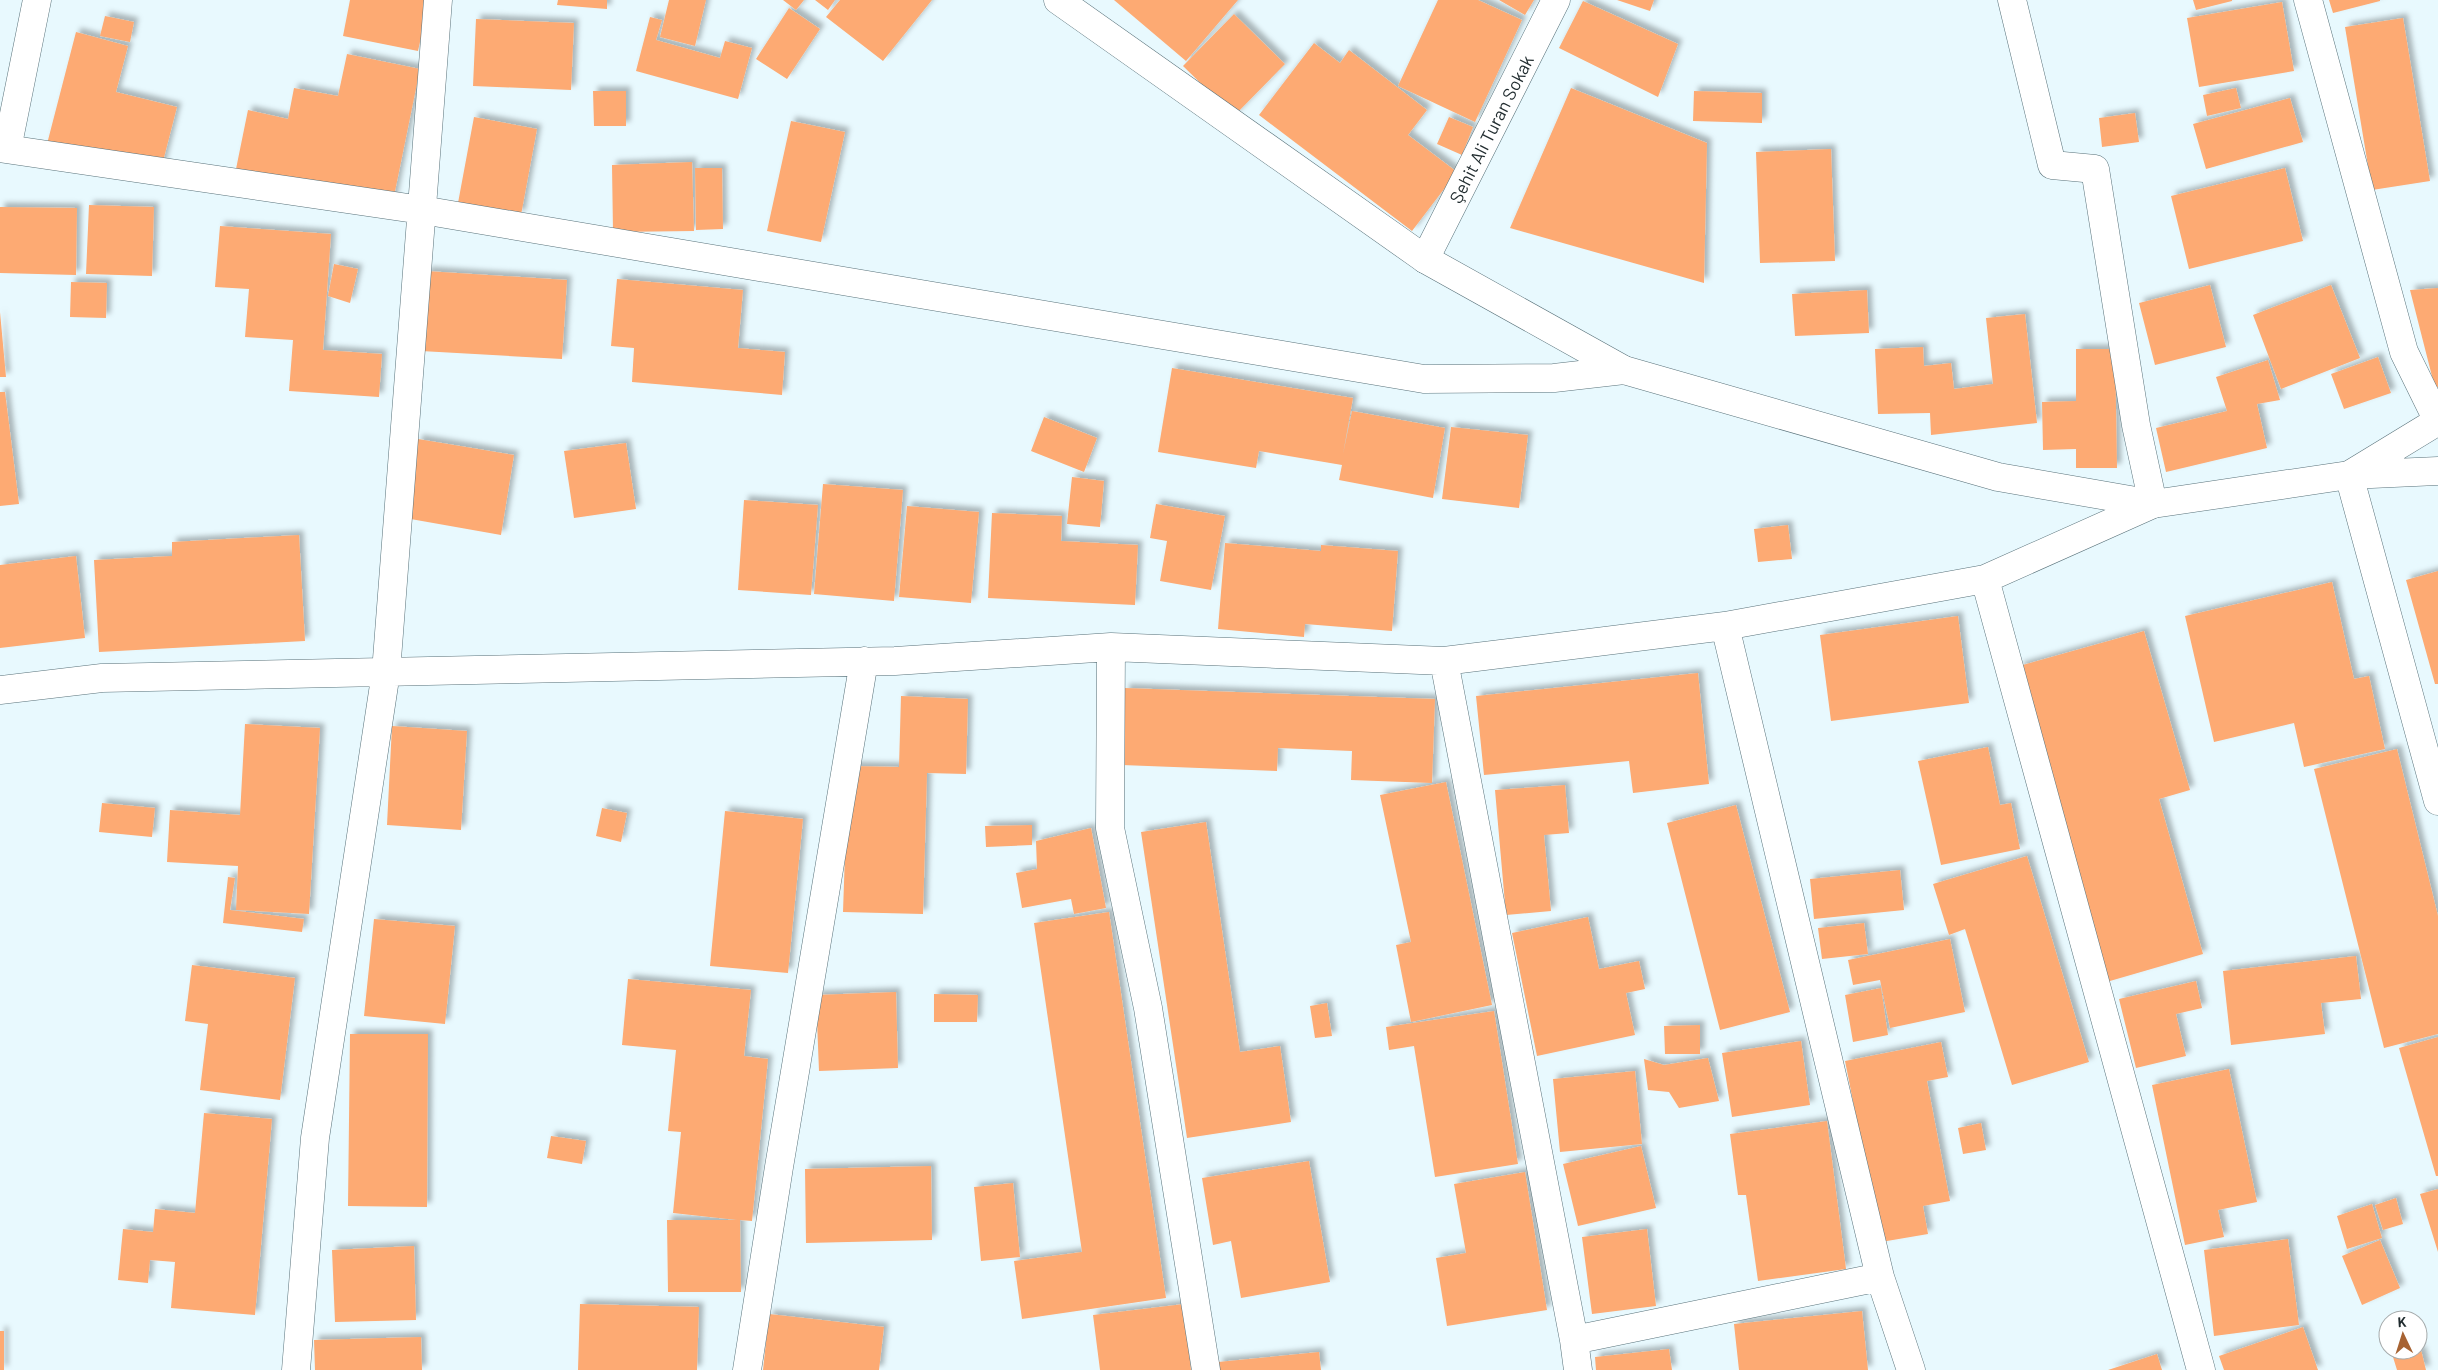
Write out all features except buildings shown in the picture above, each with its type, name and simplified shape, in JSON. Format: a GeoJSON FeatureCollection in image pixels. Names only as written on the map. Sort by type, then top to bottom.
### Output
{"type":"FeatureCollection","features":[{"type":"Feature","properties":{"kind":"street"},"geometry":{"type":"LineString","coordinates":[[38,0],[3,148],[422,210],[1424,379],[1554,378],[1624,370]]}},
{"type":"Feature","properties":{"kind":"street"},"geometry":{"type":"LineString","coordinates":[[296,1370],[315,1138],[386,672],[438,0]]}},
{"type":"Feature","properties":{"kind":"street"},"geometry":{"type":"LineString","coordinates":[[1058,0],[1425,259],[1624,370],[1998,477],[2153,504]]}},
{"type":"Feature","properties":{"kind":"street","name":"Şehit Ali Turan Sokak"},"geometry":{"type":"LineString","coordinates":[[1425,259],[1556,0]]}},
{"type":"Feature","properties":{"kind":"street"},"geometry":{"type":"LineString","coordinates":[[2012,0],[2052,165],[2095,169],[2136,425],[2153,504]]}},
{"type":"Feature","properties":{"kind":"street"},"geometry":{"type":"LineString","coordinates":[[2308,0],[2404,352],[2438,421],[2349,475]]}},
{"type":"Feature","properties":{"kind":"street"},"geometry":{"type":"LineString","coordinates":[[0,690],[102,678],[864,661],[1111,647],[1444,661],[1725,626],[1985,578],[2153,504],[2349,475],[2438,472]]}},
{"type":"Feature","properties":{"kind":"street"},"geometry":{"type":"LineString","coordinates":[[2349,475],[2438,801]]}},
{"type":"Feature","properties":{"kind":"street"},"geometry":{"type":"LineString","coordinates":[[1985,578],[2201,1370]]}},
{"type":"Feature","properties":{"kind":"street"},"geometry":{"type":"LineString","coordinates":[[1725,626],[1880,1277],[1911,1370]]}},
{"type":"Feature","properties":{"kind":"street"},"geometry":{"type":"LineString","coordinates":[[1111,647],[1110,828],[1148,1008],[1206,1370]]}},
{"type":"Feature","properties":{"kind":"street"},"geometry":{"type":"LineString","coordinates":[[747,1370],[864,661]]}},
{"type":"Feature","properties":{"kind":"street"},"geometry":{"type":"LineString","coordinates":[[1444,661],[1574,1340],[1578,1370]]}},
{"type":"Feature","properties":{"kind":"street"},"geometry":{"type":"LineString","coordinates":[[1574,1340],[1880,1277]]}}]}
